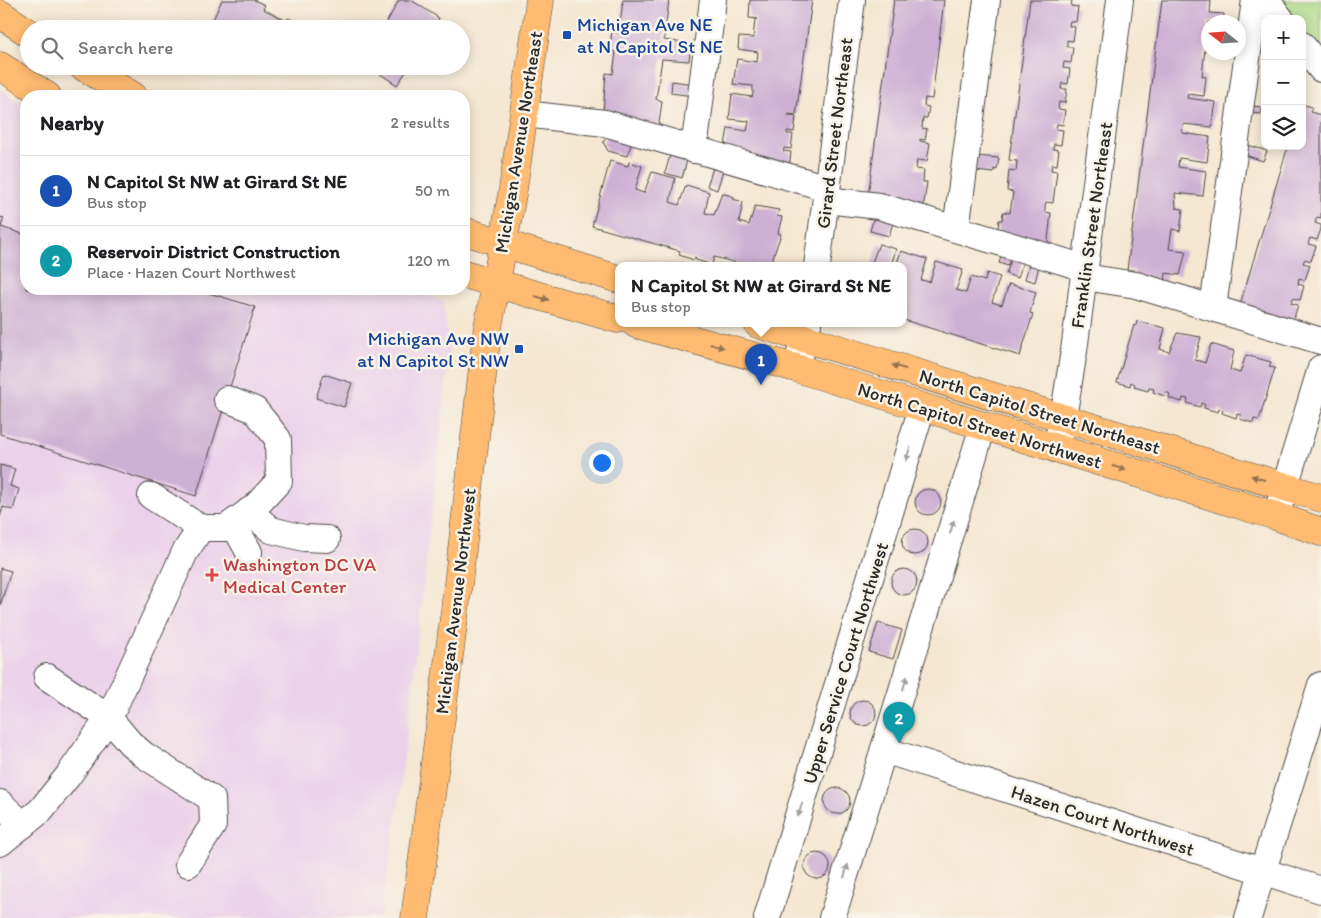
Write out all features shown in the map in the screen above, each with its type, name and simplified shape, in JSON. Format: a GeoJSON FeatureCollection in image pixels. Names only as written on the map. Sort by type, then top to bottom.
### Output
{"type":"FeatureCollection","features":[{"type":"Feature","properties":{"kind":"main road","name":"Michigan Avenue Northeast"},"geometry":{"type":"LineString","coordinates":[[496,284],[524,114],[540,0]]}},
{"type":"Feature","properties":{"kind":"main road"},"geometry":{"type":"LineString","coordinates":[[0,14],[20,27]]}},
{"type":"Feature","properties":{"kind":"main road"},"geometry":{"type":"LineString","coordinates":[[0,66],[38,90]]}},
{"type":"Feature","properties":{"kind":"main road"},"geometry":{"type":"LineString","coordinates":[[98,75],[124,90]]}},
{"type":"Feature","properties":{"kind":"main road"},"geometry":{"type":"LineString","coordinates":[[470,233],[615,278]]}},
{"type":"Feature","properties":{"kind":"main road"},"geometry":{"type":"LineString","coordinates":[[470,276],[615,318]]}},
{"type":"Feature","properties":{"kind":"main road","name":"Michigan Avenue Northwest"},"geometry":{"type":"LineString","coordinates":[[415,918],[455,610],[487,333],[496,284]]}},
{"type":"Feature","properties":{"kind":"main road","name":"North Capitol Street Northwest"},"geometry":{"type":"LineString","coordinates":[[647,327],[796,368],[1276,516],[1321,532]]}},
{"type":"Feature","properties":{"kind":"main road","name":"North Capitol Street Northeast"},"geometry":{"type":"LineString","coordinates":[[779,327],[807,331],[1063,418],[1321,498]]}},
{"type":"Feature","properties":{"kind":"street"},"geometry":{"type":"LineString","coordinates":[[694,150],[713,0]]}},
{"type":"Feature","properties":{"kind":"street","name":"Girard Street Northeast"},"geometry":{"type":"LineString","coordinates":[[818,262],[852,0]]}},
{"type":"Feature","properties":{"kind":"street"},"geometry":{"type":"LineString","coordinates":[[956,229],[986,0]]}},
{"type":"Feature","properties":{"kind":"street","name":"Franklin Street Northeast"},"geometry":{"type":"LineString","coordinates":[[1055,449],[1063,418],[1085,273],[1120,0]]}},
{"type":"Feature","properties":{"kind":"street"},"geometry":{"type":"LineString","coordinates":[[1213,308],[1254,0]]}},
{"type":"Feature","properties":{"kind":"street"},"geometry":{"type":"LineString","coordinates":[[1266,0],[1278,15]]}},
{"type":"Feature","properties":{"kind":"street"},"geometry":{"type":"LineString","coordinates":[[1306,50],[1321,68]]}},
{"type":"Feature","properties":{"kind":"street"},"geometry":{"type":"LineString","coordinates":[[524,114],[605,123],[694,150],[826,194],[879,206],[956,229],[1085,273],[1136,285],[1321,341]]}},
{"type":"Feature","properties":{"kind":"street"},"geometry":{"type":"LineString","coordinates":[[796,368],[807,331]]}},
{"type":"Feature","properties":{"kind":"street"},"geometry":{"type":"LineString","coordinates":[[1276,516],[1321,368]]}},
{"type":"Feature","properties":{"kind":"street"},"geometry":{"type":"LineString","coordinates":[[151,496],[201,528],[226,528],[241,517],[279,480],[278,439],[254,410],[226,400]]}},
{"type":"Feature","properties":{"kind":"street","name":"Upper Service Court Northwest"},"geometry":{"type":"LineString","coordinates":[[767,918],[922,407]]}},
{"type":"Feature","properties":{"kind":"street"},"geometry":{"type":"LineString","coordinates":[[835,917],[983,426]]}},
{"type":"Feature","properties":{"kind":"street"},"geometry":{"type":"LineString","coordinates":[[241,517],[271,530],[304,538],[327,539]]}},
{"type":"Feature","properties":{"kind":"street"},"geometry":{"type":"LineString","coordinates":[[241,517],[249,552]]}},
{"type":"Feature","properties":{"kind":"street"},"geometry":{"type":"LineString","coordinates":[[0,843],[46,804],[109,718],[185,552],[201,528]]}},
{"type":"Feature","properties":{"kind":"street"},"geometry":{"type":"LineString","coordinates":[[47,677],[109,718],[144,756],[212,799],[213,825],[188,864]]}},
{"type":"Feature","properties":{"kind":"street"},"geometry":{"type":"LineString","coordinates":[[1248,918],[1321,685]]}},
{"type":"Feature","properties":{"kind":"street","name":"Hazen Court Northwest"},"geometry":{"type":"LineString","coordinates":[[884,750],[1321,890]]}},
{"type":"Feature","properties":{"kind":"street"},"geometry":{"type":"LineString","coordinates":[[0,803],[23,825]]}},
{"type":"Feature","properties":{"kind":"shaded area","name":"Washington DC VA Medical Center"},"geometry":{"type":"Polygon","coordinates":[[[0,89],[20,102],[20,295],[428,295],[444,302],[449,357],[399,802],[380,918],[0,918],[0,89]]]}},
{"type":"Feature","properties":{"kind":"green space"},"geometry":{"type":"Polygon","coordinates":[[[1277,0],[1321,0],[1321,55],[1306,36],[1306,15],[1289,15],[1277,0]]]}},
{"type":"Feature","properties":{"kind":"building"},"geometry":{"type":"Polygon","coordinates":[[[222,0],[254,0],[265,5],[263,9],[285,20],[213,20],[222,0]]]}},
{"type":"Feature","properties":{"kind":"building"},"geometry":{"type":"Polygon","coordinates":[[[399,0],[411,0],[439,18],[438,20],[388,20],[399,0]]]}},
{"type":"Feature","properties":{"kind":"building"},"geometry":{"type":"Polygon","coordinates":[[[623,0],[669,0],[664,40],[691,44],[689,61],[662,59],[656,99],[662,101],[658,131],[603,113],[606,73],[613,74],[616,52],[609,51],[612,32],[619,33],[623,0]]]}},
{"type":"Feature","properties":{"kind":"building"},"geometry":{"type":"Polygon","coordinates":[[[750,0],[812,0],[796,115],[789,114],[788,116],[796,117],[794,132],[787,131],[787,134],[793,134],[791,149],[784,148],[783,151],[791,152],[789,169],[724,151],[728,128],[747,131],[749,121],[729,119],[732,94],[752,97],[753,93],[753,86],[733,84],[737,59],[757,62],[758,52],[738,49],[739,37],[753,38],[755,20],[758,19],[749,18],[750,0]]]}},
{"type":"Feature","properties":{"kind":"building"},"geometry":{"type":"Polygon","coordinates":[[[894,0],[944,0],[932,99],[925,98],[924,106],[929,107],[927,118],[923,118],[922,128],[927,129],[925,140],[920,139],[920,141],[930,143],[927,161],[917,160],[916,169],[924,170],[923,182],[927,182],[923,210],[868,196],[894,0]]]}},
{"type":"Feature","properties":{"kind":"building"},"geometry":{"type":"Polygon","coordinates":[[[1030,0],[1072,0],[1071,6],[1078,7],[1076,22],[1070,21],[1069,26],[1075,27],[1073,41],[1067,40],[1067,47],[1073,47],[1071,63],[1064,62],[1063,68],[1070,69],[1068,84],[1062,83],[1061,89],[1067,89],[1065,103],[1059,102],[1058,109],[1065,110],[1063,125],[1057,124],[1056,129],[1063,130],[1061,145],[1054,144],[1053,149],[1059,150],[1057,165],[1052,164],[1051,170],[1057,171],[1053,203],[1046,202],[1045,206],[1045,212],[1051,213],[1047,249],[997,236],[999,220],[1002,220],[1003,212],[1010,213],[1013,192],[1007,191],[1009,170],[1016,171],[1017,161],[1009,160],[1030,0]]]}},
{"type":"Feature","properties":{"kind":"building"},"geometry":{"type":"Polygon","coordinates":[[[1162,0],[1211,0],[1210,13],[1224,15],[1201,15],[1201,60],[1204,60],[1202,76],[1206,77],[1204,96],[1188,94],[1187,98],[1216,102],[1212,127],[1183,124],[1182,133],[1210,137],[1207,162],[1179,158],[1178,167],[1206,171],[1203,196],[1175,193],[1176,208],[1183,209],[1180,231],[1172,229],[1169,249],[1186,251],[1180,275],[1166,273],[1165,284],[1133,276],[1134,270],[1127,270],[1162,0]]]}},
{"type":"Feature","properties":{"kind":"building"},"geometry":{"type":"Polygon","coordinates":[[[382,75],[404,75],[397,85],[382,75]]]}},
{"type":"Feature","properties":{"kind":"building"},"geometry":{"type":"Polygon","coordinates":[[[672,81],[694,84],[693,96],[671,93],[672,81]]]}},
{"type":"Feature","properties":{"kind":"building"},"geometry":{"type":"Polygon","coordinates":[[[1306,105],[1312,107],[1310,112],[1321,115],[1321,218],[1317,217],[1315,223],[1321,225],[1321,229],[1317,240],[1310,238],[1308,244],[1316,246],[1311,261],[1305,259],[1303,263],[1310,265],[1305,280],[1299,278],[1298,284],[1304,286],[1300,300],[1293,298],[1291,303],[1298,305],[1293,321],[1239,308],[1287,150],[1306,150],[1306,105]]]}},
{"type":"Feature","properties":{"kind":"building"},"geometry":{"type":"Polygon","coordinates":[[[1252,106],[1261,107],[1261,114],[1251,113],[1252,106]]]}},
{"type":"Feature","properties":{"kind":"building"},"geometry":{"type":"Polygon","coordinates":[[[610,133],[633,139],[627,156],[608,151],[603,142],[610,133]]]}},
{"type":"Feature","properties":{"kind":"building"},"geometry":{"type":"Polygon","coordinates":[[[1248,145],[1267,151],[1263,161],[1245,155],[1248,145]]]}},
{"type":"Feature","properties":{"kind":"building"},"geometry":{"type":"Polygon","coordinates":[[[671,152],[688,157],[682,178],[665,173],[671,152]]]}},
{"type":"Feature","properties":{"kind":"building"},"geometry":{"type":"Polygon","coordinates":[[[976,156],[999,158],[997,170],[994,169],[994,173],[975,171],[976,156]]]}},
{"type":"Feature","properties":{"kind":"building"},"geometry":{"type":"Polygon","coordinates":[[[610,161],[628,166],[629,162],[642,166],[635,190],[644,193],[652,172],[675,178],[670,202],[679,205],[686,185],[709,192],[705,213],[714,215],[722,193],[743,202],[739,222],[749,225],[755,206],[779,210],[777,216],[782,217],[778,233],[781,234],[771,262],[733,262],[714,257],[713,262],[702,262],[696,260],[695,257],[694,260],[679,255],[680,251],[592,226],[610,161]]]}},
{"type":"Feature","properties":{"kind":"building"},"geometry":{"type":"Polygon","coordinates":[[[713,168],[723,171],[717,190],[707,186],[713,168]]]}},
{"type":"Feature","properties":{"kind":"building"},"geometry":{"type":"Polygon","coordinates":[[[875,213],[894,219],[889,236],[870,231],[875,213]]]}},
{"type":"Feature","properties":{"kind":"building"},"geometry":{"type":"Polygon","coordinates":[[[0,217],[4,218],[1,227],[20,233],[20,295],[216,295],[255,307],[196,496],[0,434],[0,217]]]}},
{"type":"Feature","properties":{"kind":"building"},"geometry":{"type":"Polygon","coordinates":[[[879,244],[896,249],[892,262],[872,262],[879,244]]]}},
{"type":"Feature","properties":{"kind":"building"},"geometry":{"type":"Polygon","coordinates":[[[901,251],[927,259],[921,280],[930,282],[936,262],[963,270],[956,290],[966,293],[971,277],[985,281],[987,273],[1000,277],[992,302],[1002,305],[1009,284],[1036,292],[1030,313],[1033,314],[1020,356],[907,321],[907,262],[897,262],[901,251]]]}},
{"type":"Feature","properties":{"kind":"building"},"geometry":{"type":"Polygon","coordinates":[[[1002,254],[1010,257],[1008,266],[999,263],[1002,254]]]}},
{"type":"Feature","properties":{"kind":"building"},"geometry":{"type":"Polygon","coordinates":[[[1012,258],[1023,261],[1018,278],[1006,274],[1012,258]]]}},
{"type":"Feature","properties":{"kind":"building"},"geometry":{"type":"Polygon","coordinates":[[[1030,261],[1039,266],[1035,282],[1025,279],[1030,261]]]}},
{"type":"Feature","properties":{"kind":"building"},"geometry":{"type":"Polygon","coordinates":[[[1137,321],[1165,328],[1160,349],[1169,352],[1177,333],[1201,337],[1195,360],[1205,363],[1211,344],[1234,351],[1230,370],[1240,373],[1246,355],[1271,362],[1269,367],[1275,368],[1259,420],[1254,419],[1253,423],[1240,419],[1241,415],[1237,414],[1236,418],[1222,413],[1223,410],[1219,409],[1218,412],[1204,408],[1205,405],[1201,403],[1200,407],[1187,403],[1188,399],[1183,398],[1182,402],[1169,398],[1170,394],[1166,392],[1165,396],[1153,392],[1154,389],[1149,388],[1148,391],[1134,387],[1135,384],[1131,382],[1130,386],[1117,382],[1134,325],[1136,326],[1137,321]]]}},
{"type":"Feature","properties":{"kind":"building"},"geometry":{"type":"Polygon","coordinates":[[[324,374],[352,383],[344,407],[316,398],[324,374]]]}},
{"type":"Feature","properties":{"kind":"building"},"geometry":{"type":"Polygon","coordinates":[[[0,465],[15,469],[10,486],[19,489],[13,510],[3,507],[0,517],[0,465]]]}},
{"type":"Feature","properties":{"kind":"building"},"geometry":{"type":"Polygon","coordinates":[[[928,489],[937,493],[941,502],[937,511],[928,515],[919,511],[915,502],[919,493],[928,489]]]}},
{"type":"Feature","properties":{"kind":"building"},"geometry":{"type":"Polygon","coordinates":[[[915,529],[924,533],[928,542],[924,551],[915,555],[906,551],[902,542],[906,533],[915,529]]]}},
{"type":"Feature","properties":{"kind":"building"},"geometry":{"type":"Polygon","coordinates":[[[0,568],[11,571],[0,606],[0,568]]]}},
{"type":"Feature","properties":{"kind":"building"},"geometry":{"type":"Polygon","coordinates":[[[904,569],[913,573],[917,582],[913,591],[904,595],[895,591],[891,582],[895,573],[904,569]]]}},
{"type":"Feature","properties":{"kind":"building"},"geometry":{"type":"Polygon","coordinates":[[[878,623],[902,630],[893,659],[869,652],[878,623]]]}},
{"type":"Feature","properties":{"kind":"building"},"geometry":{"type":"Polygon","coordinates":[[[863,700],[872,704],[876,713],[872,722],[863,726],[854,722],[850,713],[854,704],[863,700]]]}},
{"type":"Feature","properties":{"kind":"building"},"geometry":{"type":"Polygon","coordinates":[[[837,788],[846,792],[850,801],[846,810],[837,814],[828,810],[824,801],[828,792],[837,788]]]}},
{"type":"Feature","properties":{"kind":"building"},"geometry":{"type":"Polygon","coordinates":[[[817,853],[826,857],[830,866],[826,875],[817,879],[808,875],[804,866],[808,857],[817,853]]]}},
{"type":"Feature","properties":{"kind":"place","name":"Michigan Ave NE at N Capitol St NE"},"geometry":{"type":"Point","coordinates":[567,35]}},
{"type":"Feature","properties":{"kind":"place","name":"Michigan Ave NW at N Capitol St NW"},"geometry":{"type":"Point","coordinates":[519,349]}},
{"type":"Feature","properties":{"kind":"place","name":"N Capitol St NW at Girard St NE"},"geometry":{"type":"Point","coordinates":[761,385]}},
{"type":"Feature","properties":{"kind":"place","name":"Washington DC VA Medical Center"},"geometry":{"type":"Point","coordinates":[212,575]}},
{"type":"Feature","properties":{"kind":"place","name":"Reservoir District Construction"},"geometry":{"type":"Point","coordinates":[899,743]}}]}
